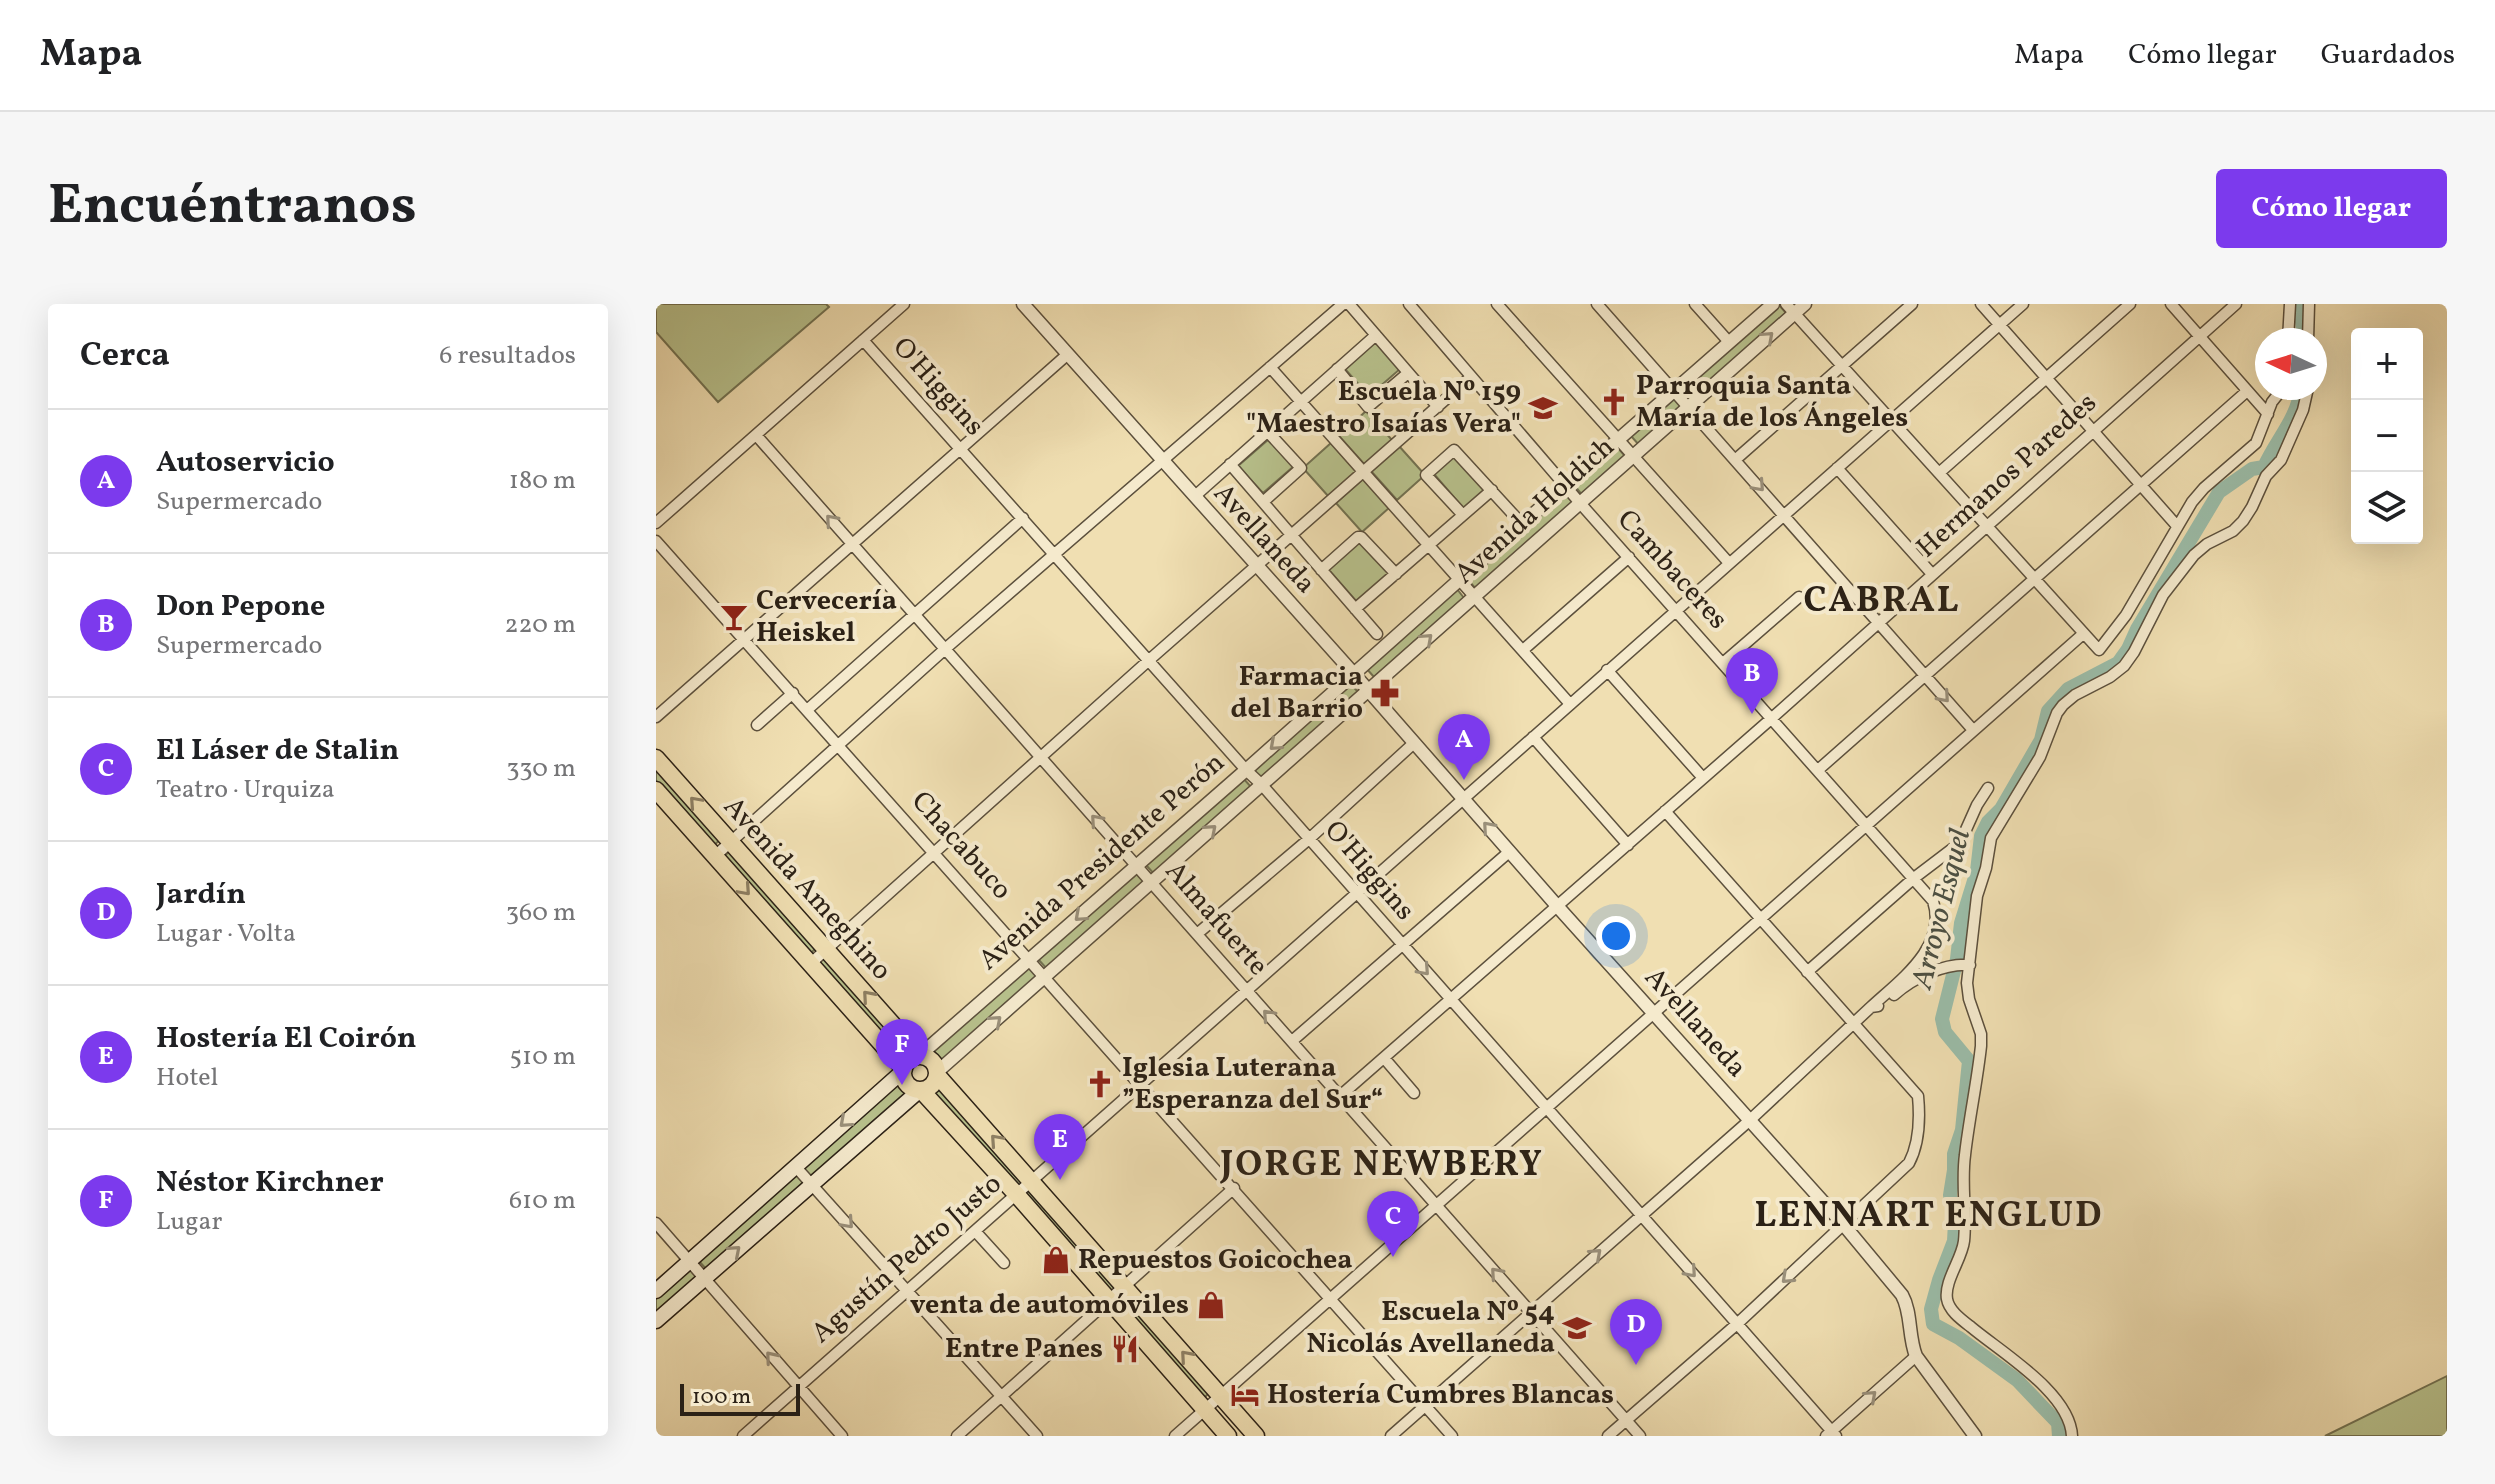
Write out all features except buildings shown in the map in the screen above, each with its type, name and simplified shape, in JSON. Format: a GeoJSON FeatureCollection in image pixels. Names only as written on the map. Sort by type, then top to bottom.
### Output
{"type":"FeatureCollection","features":[{"type":"Feature","properties":{"kind":"highway","name":"Avenida Ameghino"},"geometry":{"type":"LineString","coordinates":[[656,758],[918,1056]]}},
{"type":"Feature","properties":{"kind":"highway","name":"Avenida Ameghino"},"geometry":{"type":"LineString","coordinates":[[656,790],[904,1070]]}},
{"type":"Feature","properties":{"kind":"highway"},"geometry":{"type":"LineString","coordinates":[[1228,1436],[1017,1195],[921,1090],[909,1085],[904,1070],[909,1060],[918,1056],[930,1059],[937,1074],[1256,1436]]}},
{"type":"Feature","properties":{"kind":"highway"},"geometry":{"type":"LineString","coordinates":[[921,1090],[933,1084],[937,1074]]}},
{"type":"Feature","properties":{"kind":"main road"},"geometry":{"type":"LineString","coordinates":[[656,1291],[904,1070]]}},
{"type":"Feature","properties":{"kind":"main road"},"geometry":{"type":"LineString","coordinates":[[656,1321],[921,1090]]}},
{"type":"Feature","properties":{"kind":"street"},"geometry":{"type":"LineString","coordinates":[[656,523],[904,304]]}},
{"type":"Feature","properties":{"kind":"street","name":"Avellaneda"},"geometry":{"type":"LineString","coordinates":[[1023,304],[1843,1224],[1902,1295],[1907,1304],[1916,1356],[1975,1436]]}},
{"type":"Feature","properties":{"kind":"street"},"geometry":{"type":"LineString","coordinates":[[715,856],[945,649],[1343,304]]}},
{"type":"Feature","properties":{"kind":"street"},"geometry":{"type":"LineString","coordinates":[[1349,304],[1438,407]]}},
{"type":"Feature","properties":{"kind":"street","name":"Cambaceres"},"geometry":{"type":"LineString","coordinates":[[1409,304],[1565,486],[1933,901],[1937,912],[1932,938],[1923,955],[1871,1007]]}},
{"type":"Feature","properties":{"kind":"street"},"geometry":{"type":"LineString","coordinates":[[1497,304],[1729,563]]}},
{"type":"Feature","properties":{"kind":"street"},"geometry":{"type":"LineString","coordinates":[[1597,304],[1973,730]]}},
{"type":"Feature","properties":{"kind":"street"},"geometry":{"type":"LineString","coordinates":[[1695,304],[1729,342]]}},
{"type":"Feature","properties":{"kind":"street","name":"Avenida Holdich"},"geometry":{"type":"LineString","coordinates":[[1354,674],[1773,304]]}},
{"type":"Feature","properties":{"kind":"street","name":"Avenida Holdich"},"geometry":{"type":"LineString","coordinates":[[1368,691],[1633,457],[1790,309],[1805,304]]}},
{"type":"Feature","properties":{"kind":"street"},"geometry":{"type":"LineString","coordinates":[[1735,460],[1912,304]]}},
{"type":"Feature","properties":{"kind":"street"},"geometry":{"type":"LineString","coordinates":[[1981,304],[2177,526]]}},
{"type":"Feature","properties":{"kind":"street","name":"Agustín Pedro Justo"},"geometry":{"type":"LineString","coordinates":[[743,1436],[2023,304]]}},
{"type":"Feature","properties":{"kind":"street"},"geometry":{"type":"LineString","coordinates":[[1939,473],[2130,304]]}},
{"type":"Feature","properties":{"kind":"street"},"geometry":{"type":"LineString","coordinates":[[2171,304],[2268,414]]}},
{"type":"Feature","properties":{"kind":"street","name":"Hermanos Paredes"},"geometry":{"type":"LineString","coordinates":[[1340,1096],[1772,718],[2236,304]]}},
{"type":"Feature","properties":{"kind":"street"},"geometry":{"type":"LineString","coordinates":[[2289,328],[2290,304]]}},
{"type":"Feature","properties":{"kind":"street"},"geometry":{"type":"LineString","coordinates":[[2308,328],[2309,304]]}},
{"type":"Feature","properties":{"kind":"street"},"geometry":{"type":"LineString","coordinates":[[1790,309],[2099,650],[2126,615],[2177,526],[2204,488],[2256,443],[2273,400]]}},
{"type":"Feature","properties":{"kind":"street"},"geometry":{"type":"LineString","coordinates":[[1195,496],[1376,335]]}},
{"type":"Feature","properties":{"kind":"street","name":"O'Higgins"},"geometry":{"type":"LineString","coordinates":[[863,340],[1262,785],[1831,1434]]}},
{"type":"Feature","properties":{"kind":"street"},"geometry":{"type":"LineString","coordinates":[[656,717],[1068,354]]}},
{"type":"Feature","properties":{"kind":"street"},"geometry":{"type":"LineString","coordinates":[[1270,367],[1570,704]]}},
{"type":"Feature","properties":{"kind":"street"},"geometry":{"type":"LineString","coordinates":[[1337,369],[1368,407],[1408,373]]}},
{"type":"Feature","properties":{"kind":"street"},"geometry":{"type":"LineString","coordinates":[[810,964],[1471,377]]}},
{"type":"Feature","properties":{"kind":"street"},"geometry":{"type":"LineString","coordinates":[[1818,770],[2246,392]]}},
{"type":"Feature","properties":{"kind":"street"},"geometry":{"type":"LineString","coordinates":[[2072,1436],[2068,1416],[2059,1402],[2043,1385],[1959,1317],[1947,1299],[1964,1244],[1964,1156],[1981,1046],[1981,1034],[1967,989],[1964,965],[1988,846],[2040,757],[2057,713],[2075,695],[2124,666],[2163,595],[2194,555],[2207,544],[2233,531],[2248,514],[2266,476],[2281,460],[2305,400]]}},
{"type":"Feature","properties":{"kind":"street"},"geometry":{"type":"LineString","coordinates":[[1263,502],[1301,468],[1267,431]]}},
{"type":"Feature","properties":{"kind":"street","name":"Almafuerte"},"geometry":{"type":"LineString","coordinates":[[756,435],[1640,1436]]}},
{"type":"Feature","properties":{"kind":"street"},"geometry":{"type":"LineString","coordinates":[[1463,515],[1426,475],[1454,450],[1522,524]]}},
{"type":"Feature","properties":{"kind":"street"},"geometry":{"type":"LineString","coordinates":[[1230,464],[1377,634]]}},
{"type":"Feature","properties":{"kind":"street"},"geometry":{"type":"LineString","coordinates":[[1837,468],[1932,574]]}},
{"type":"Feature","properties":{"kind":"street"},"geometry":{"type":"LineString","coordinates":[[1355,609],[1492,490]]}},
{"type":"Feature","properties":{"kind":"street"},"geometry":{"type":"LineString","coordinates":[[807,710],[1023,518]]}},
{"type":"Feature","properties":{"kind":"street"},"geometry":{"type":"LineString","coordinates":[[1321,570],[1361,537],[1396,574]]}},
{"type":"Feature","properties":{"kind":"street","name":"Chacabuco"},"geometry":{"type":"LineString","coordinates":[[656,541],[1452,1436]]}},
{"type":"Feature","properties":{"kind":"street"},"geometry":{"type":"LineString","coordinates":[[1523,650],[1629,557]]}},
{"type":"Feature","properties":{"kind":"street"},"geometry":{"type":"LineString","coordinates":[[1723,663],[1799,597]]}},
{"type":"Feature","properties":{"kind":"street"},"geometry":{"type":"LineString","coordinates":[[1175,1436],[2083,634]]}},
{"type":"Feature","properties":{"kind":"street"},"geometry":{"type":"LineString","coordinates":[[1607,670],[1703,778]]}},
{"type":"Feature","properties":{"kind":"street","name":"Avenida Presidente Perón"},"geometry":{"type":"LineString","coordinates":[[918,1056],[1354,674]]}},
{"type":"Feature","properties":{"kind":"street","name":"Avenida Presidente Perón"},"geometry":{"type":"LineString","coordinates":[[937,1074],[1368,691]]}},
{"type":"Feature","properties":{"kind":"street"},"geometry":{"type":"LineString","coordinates":[[757,725],[793,693]]}},
{"type":"Feature","properties":{"kind":"street"},"geometry":{"type":"LineString","coordinates":[[1533,737],[1628,845]]}},
{"type":"Feature","properties":{"kind":"street"},"geometry":{"type":"LineString","coordinates":[[1197,934],[1309,839],[1414,743]]}},
{"type":"Feature","properties":{"kind":"street"},"geometry":{"type":"LineString","coordinates":[[1807,972],[1914,878],[1960,843],[1988,788]]}},
{"type":"Feature","properties":{"kind":"street"},"geometry":{"type":"LineString","coordinates":[[1608,1436],[1737,1324],[1909,1163],[1919,1110],[1918,1096],[1665,811]]}},
{"type":"Feature","properties":{"kind":"street"},"geometry":{"type":"LineString","coordinates":[[1292,1041],[1509,852]]}},
{"type":"Feature","properties":{"kind":"street"},"geometry":{"type":"LineString","coordinates":[[1391,1436],[1750,1120],[1871,1007],[1881,1005],[1903,987],[1946,967],[1964,965]]}},
{"type":"Feature","properties":{"kind":"street"},"geometry":{"type":"LineString","coordinates":[[1384,1058],[1414,1093]]}},
{"type":"Feature","properties":{"kind":"street"},"geometry":{"type":"LineString","coordinates":[[795,1166],[1037,1436]]}},
{"type":"Feature","properties":{"kind":"street"},"geometry":{"type":"LineString","coordinates":[[957,1436],[1234,1188]]}},
{"type":"Feature","properties":{"kind":"street"},"geometry":{"type":"LineString","coordinates":[[656,1223],[842,1436]]}},
{"type":"Feature","properties":{"kind":"street"},"geometry":{"type":"LineString","coordinates":[[975,1231],[1004,1263]]}},
{"type":"Feature","properties":{"kind":"street"},"geometry":{"type":"LineString","coordinates":[[1831,1434],[1916,1356]]}},
{"type":"Feature","properties":{"kind":"green space"},"geometry":{"type":"Polygon","coordinates":[[[656,304],[826,304],[829,307],[718,402],[656,332],[656,304]]]}},
{"type":"Feature","properties":{"kind":"green space"},"geometry":{"type":"Polygon","coordinates":[[[1778,304],[1787,314],[1690,401],[1681,391],[1778,304]]]}},
{"type":"Feature","properties":{"kind":"green space"},"geometry":{"type":"Polygon","coordinates":[[[1376,341],[1400,369],[1369,396],[1345,369],[1376,341]]]}},
{"type":"Feature","properties":{"kind":"green space"},"geometry":{"type":"Polygon","coordinates":[[[1674,397],[1683,408],[1640,446],[1631,436],[1674,397]]]}},
{"type":"Feature","properties":{"kind":"green space"},"geometry":{"type":"Polygon","coordinates":[[[1366,411],[1392,440],[1365,465],[1339,436],[1366,411]]]}},
{"type":"Feature","properties":{"kind":"green space"},"geometry":{"type":"Polygon","coordinates":[[[1269,439],[1294,466],[1263,493],[1238,466],[1269,439]]]}},
{"type":"Feature","properties":{"kind":"green space"},"geometry":{"type":"Polygon","coordinates":[[[1331,443],[1357,472],[1329,497],[1303,468],[1331,443]]]}},
{"type":"Feature","properties":{"kind":"green space"},"geometry":{"type":"Polygon","coordinates":[[[1399,446],[1425,475],[1397,500],[1371,471],[1399,446]]]}},
{"type":"Feature","properties":{"kind":"green space"},"geometry":{"type":"Polygon","coordinates":[[[1617,447],[1626,457],[1583,496],[1574,485],[1617,447]]]}},
{"type":"Feature","properties":{"kind":"green space"},"geometry":{"type":"Polygon","coordinates":[[[1455,455],[1486,490],[1464,509],[1434,474],[1455,455]]]}},
{"type":"Feature","properties":{"kind":"green space"},"geometry":{"type":"Polygon","coordinates":[[[1364,478],[1390,507],[1362,532],[1336,503],[1364,478]]]}},
{"type":"Feature","properties":{"kind":"green space"},"geometry":{"type":"Polygon","coordinates":[[[1566,492],[1575,503],[1477,590],[1468,580],[1566,492]]]}},
{"type":"Feature","properties":{"kind":"green space"},"geometry":{"type":"Polygon","coordinates":[[[1361,540],[1390,573],[1357,602],[1328,569],[1361,540]]]}},
{"type":"Feature","properties":{"kind":"green space"},"geometry":{"type":"Polygon","coordinates":[[[1457,589],[1464,598],[1374,677],[1366,668],[1457,589]]]}},
{"type":"Feature","properties":{"kind":"green space"},"geometry":{"type":"Polygon","coordinates":[[[1349,682],[1358,692],[1261,780],[1252,769],[1349,682]]]}},
{"type":"Feature","properties":{"kind":"green space"},"geometry":{"type":"Polygon","coordinates":[[[656,765],[721,839],[713,846],[656,781],[656,765]]]}},
{"type":"Feature","properties":{"kind":"green space"},"geometry":{"type":"Polygon","coordinates":[[[1243,778],[1252,788],[1155,875],[1146,865],[1243,778]]]}},
{"type":"Feature","properties":{"kind":"green space"},"geometry":{"type":"Polygon","coordinates":[[[730,851],[817,947],[810,954],[722,858],[730,851]]]}},
{"type":"Feature","properties":{"kind":"green space"},"geometry":{"type":"Polygon","coordinates":[[[1136,871],[1145,882],[1047,969],[1038,959],[1136,871]]]}},
{"type":"Feature","properties":{"kind":"green space"},"geometry":{"type":"Polygon","coordinates":[[[824,957],[911,1053],[904,1060],[817,964],[824,957]]]}},
{"type":"Feature","properties":{"kind":"green space"},"geometry":{"type":"Polygon","coordinates":[[[1029,965],[1038,975],[940,1062],[931,1052],[1029,965]]]}},
{"type":"Feature","properties":{"kind":"green space"},"geometry":{"type":"Polygon","coordinates":[[[901,1080],[910,1090],[812,1178],[803,1168],[901,1080]]]}},
{"type":"Feature","properties":{"kind":"green space"},"geometry":{"type":"Polygon","coordinates":[[[938,1084],[1026,1180],[1019,1187],[931,1091],[938,1084]]]}},
{"type":"Feature","properties":{"kind":"green space"},"geometry":{"type":"Polygon","coordinates":[[[795,1172],[804,1183],[707,1270],[698,1260],[795,1172]]]}},
{"type":"Feature","properties":{"kind":"green space"},"geometry":{"type":"Polygon","coordinates":[[[1031,1189],[1118,1285],[1111,1292],[1024,1195],[1031,1189]]]}},
{"type":"Feature","properties":{"kind":"green space"},"geometry":{"type":"Polygon","coordinates":[[[689,1267],[698,1277],[656,1315],[656,1297],[689,1267]]]}},
{"type":"Feature","properties":{"kind":"green space"},"geometry":{"type":"Polygon","coordinates":[[[1123,1296],[1210,1392],[1203,1399],[1116,1302],[1123,1296]]]}},
{"type":"Feature","properties":{"kind":"green space"},"geometry":{"type":"Polygon","coordinates":[[[2447,1376],[2447,1436],[2325,1436],[2447,1376]]]}},
{"type":"Feature","properties":{"kind":"waterway","name":"Arroyo Esquel"},"geometry":{"type":"LineString","coordinates":[[2300,304],[2303,328]]}},
{"type":"Feature","properties":{"kind":"waterway","name":"Arroyo Esquel"},"geometry":{"type":"LineString","coordinates":[[2059,1436],[2058,1423],[2017,1380],[1959,1338],[1933,1324],[1931,1309],[1954,1241],[1955,1222],[1950,1195],[1954,1154],[1962,1130],[1969,1061],[1945,1032],[1942,1019],[1957,959],[1961,923],[1977,871],[1981,836],[1988,822],[2001,809],[2041,740],[2048,711],[2068,689],[2118,663],[2219,492],[2252,469],[2264,467],[2299,400]]}},
{"type":"Feature","properties":{"kind":"place","name":"Parroquia Santa María de los Ángeles"},"geometry":{"type":"Point","coordinates":[1614,402]}},
{"type":"Feature","properties":{"kind":"place","name":"Escuela Nº 159 \"Maestro Isaías Vera\""},"geometry":{"type":"Point","coordinates":[1543,408]}},
{"type":"Feature","properties":{"kind":"place","name":"Cervecería Heiskel"},"geometry":{"type":"Point","coordinates":[734,617]}},
{"type":"Feature","properties":{"kind":"place","name":"Farmacia del Barrio"},"geometry":{"type":"Point","coordinates":[1385,693]}},
{"type":"Feature","properties":{"kind":"place","name":"Don Pepone"},"geometry":{"type":"Point","coordinates":[1752,714]}},
{"type":"Feature","properties":{"kind":"place","name":"Autoservicio"},"geometry":{"type":"Point","coordinates":[1464,780]}},
{"type":"Feature","properties":{"kind":"place","name":"Iglesia Luterana ”Esperanza del Sur“"},"geometry":{"type":"Point","coordinates":[1100,1084]}},
{"type":"Feature","properties":{"kind":"place","name":"Néstor Kirchner"},"geometry":{"type":"Point","coordinates":[902,1085]}},
{"type":"Feature","properties":{"kind":"place","name":"Hostería El Coirón"},"geometry":{"type":"Point","coordinates":[1060,1180]}},
{"type":"Feature","properties":{"kind":"place","name":"El Láser de Stalin"},"geometry":{"type":"Point","coordinates":[1393,1257]}},
{"type":"Feature","properties":{"kind":"place","name":"Repuestos Goicochea"},"geometry":{"type":"Point","coordinates":[1056,1260]}},
{"type":"Feature","properties":{"kind":"place","name":"venta de automóviles"},"geometry":{"type":"Point","coordinates":[1211,1305]}},
{"type":"Feature","properties":{"kind":"place","name":"Escuela Nº 54 Nicolás Avellaneda"},"geometry":{"type":"Point","coordinates":[1577,1328]}},
{"type":"Feature","properties":{"kind":"place","name":"Entre Panes"},"geometry":{"type":"Point","coordinates":[1125,1349]}},
{"type":"Feature","properties":{"kind":"place","name":"Jardín"},"geometry":{"type":"Point","coordinates":[1636,1365]}},
{"type":"Feature","properties":{"kind":"place","name":"Hostería Cumbres Blancas"},"geometry":{"type":"Point","coordinates":[1245,1395]}},
{"type":"Feature","properties":{"kind":"district","name":"CABRAL"},"geometry":{"type":"Point","coordinates":[1882,602]}},
{"type":"Feature","properties":{"kind":"district","name":"JORGE NEWBERY"},"geometry":{"type":"Point","coordinates":[1382,1166]}},
{"type":"Feature","properties":{"kind":"district","name":"LENNART ENGLUD"},"geometry":{"type":"Point","coordinates":[1929,1217]}}]}
